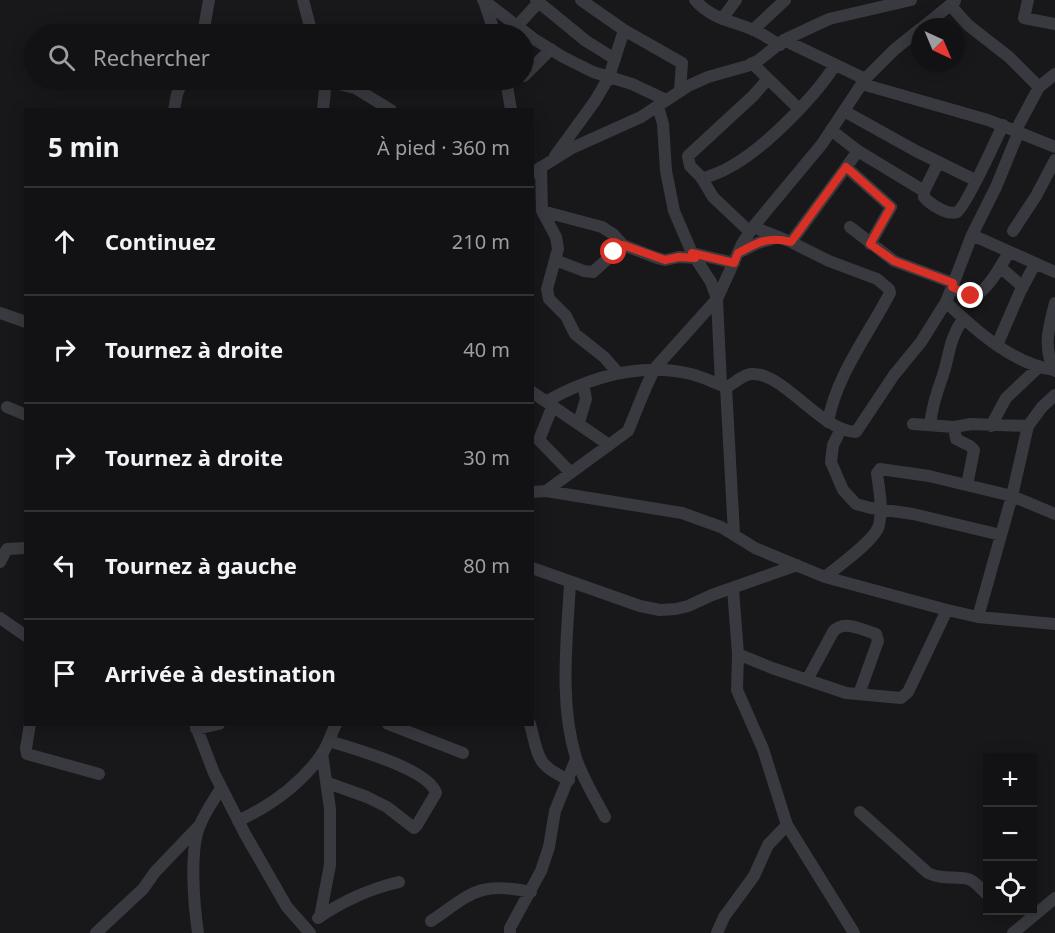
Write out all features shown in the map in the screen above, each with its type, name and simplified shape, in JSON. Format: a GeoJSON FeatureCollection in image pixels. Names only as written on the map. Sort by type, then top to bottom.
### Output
{"type":"FeatureCollection","features":[{"type":"Feature","properties":{"kind":"street"},"geometry":{"type":"LineString","coordinates":[[205,24],[209,0]]}},
{"type":"Feature","properties":{"kind":"street"},"geometry":{"type":"LineString","coordinates":[[303,0],[309,24]]}},
{"type":"Feature","properties":{"kind":"street"},"geometry":{"type":"LineString","coordinates":[[581,0],[624,30],[682,63],[680,90]]}},
{"type":"Feature","properties":{"kind":"street"},"geometry":{"type":"LineString","coordinates":[[695,0],[704,10],[722,19],[835,65],[864,81],[1012,129],[1055,147]]}},
{"type":"Feature","properties":{"kind":"street"},"geometry":{"type":"LineString","coordinates":[[722,19],[736,0]]}},
{"type":"Feature","properties":{"kind":"street"},"geometry":{"type":"LineString","coordinates":[[753,30],[785,0]]}},
{"type":"Feature","properties":{"kind":"street"},"geometry":{"type":"LineString","coordinates":[[847,15],[860,0]]}},
{"type":"Feature","properties":{"kind":"street"},"geometry":{"type":"LineString","coordinates":[[539,167],[572,148],[641,117],[680,90],[708,76],[752,63],[782,43],[829,19],[911,0]]}},
{"type":"Feature","properties":{"kind":"street"},"geometry":{"type":"LineString","coordinates":[[1028,0],[1024,18],[1055,24]]}},
{"type":"Feature","properties":{"kind":"street"},"geometry":{"type":"LineString","coordinates":[[519,24],[538,1],[586,41],[615,59]]}},
{"type":"Feature","properties":{"kind":"street"},"geometry":{"type":"LineString","coordinates":[[489,2],[515,24]]}},
{"type":"Feature","properties":{"kind":"street"},"geometry":{"type":"LineString","coordinates":[[489,2],[493,24]]}},
{"type":"Feature","properties":{"kind":"street"},"geometry":{"type":"LineString","coordinates":[[934,18],[953,3],[968,25],[1010,57],[1039,87]]}},
{"type":"Feature","properties":{"kind":"street"},"geometry":{"type":"LineString","coordinates":[[618,373],[604,357],[575,334],[569,320],[547,296],[558,249],[556,237],[542,211],[539,167],[595,101],[609,77],[624,30]]}},
{"type":"Feature","properties":{"kind":"street"},"geometry":{"type":"LineString","coordinates":[[546,491],[631,426],[655,368],[717,299],[752,229],[831,130],[864,81],[911,36]]}},
{"type":"Feature","properties":{"kind":"street"},"geometry":{"type":"LineString","coordinates":[[534,42],[586,68],[632,84],[662,103]]}},
{"type":"Feature","properties":{"kind":"street"},"geometry":{"type":"LineString","coordinates":[[534,66],[551,49]]}},
{"type":"Feature","properties":{"kind":"street"},"geometry":{"type":"LineString","coordinates":[[752,63],[799,109]]}},
{"type":"Feature","properties":{"kind":"street"},"geometry":{"type":"LineString","coordinates":[[702,179],[726,170],[745,157],[799,109],[825,81],[835,65]]}},
{"type":"Feature","properties":{"kind":"street"},"geometry":{"type":"LineString","coordinates":[[938,163],[924,191],[924,196],[927,201],[954,213],[964,206],[975,180],[1039,87],[1055,75]]}},
{"type":"Feature","properties":{"kind":"street"},"geometry":{"type":"LineString","coordinates":[[768,79],[689,154],[688,163],[722,207],[752,229],[791,242],[830,261],[877,279],[890,291],[834,398],[828,422]]}},
{"type":"Feature","properties":{"kind":"street"},"geometry":{"type":"LineString","coordinates":[[174,108],[179,90]]}},
{"type":"Feature","properties":{"kind":"street"},"geometry":{"type":"LineString","coordinates":[[324,108],[328,90]]}},
{"type":"Feature","properties":{"kind":"street"},"geometry":{"type":"LineString","coordinates":[[358,90],[388,108]]}},
{"type":"Feature","properties":{"kind":"street"},"geometry":{"type":"LineString","coordinates":[[508,90],[511,108]]}},
{"type":"Feature","properties":{"kind":"street"},"geometry":{"type":"LineString","coordinates":[[662,103],[669,190],[674,211],[693,255],[711,282],[717,299],[734,534]]}},
{"type":"Feature","properties":{"kind":"street"},"geometry":{"type":"LineString","coordinates":[[844,111],[938,163],[975,180]]}},
{"type":"Feature","properties":{"kind":"street"},"geometry":{"type":"LineString","coordinates":[[571,472],[539,440],[550,403],[570,388],[618,373],[655,368],[692,374],[723,386],[734,384],[747,375],[761,375],[792,394],[840,429],[850,432],[859,430],[894,375],[917,349],[946,302],[972,235],[996,187],[1012,129]]}},
{"type":"Feature","properties":{"kind":"street"},"geometry":{"type":"LineString","coordinates":[[831,130],[858,151],[924,191]]}},
{"type":"Feature","properties":{"kind":"street"},"geometry":{"type":"LineString","coordinates":[[791,242],[858,151]]}},
{"type":"Feature","properties":{"kind":"street"},"geometry":{"type":"LineString","coordinates":[[1013,231],[1055,160]]}},
{"type":"Feature","properties":{"kind":"street"},"geometry":{"type":"LineString","coordinates":[[846,167],[891,207],[870,244]]}},
{"type":"Feature","properties":{"kind":"street"},"geometry":{"type":"LineString","coordinates":[[542,211],[602,227],[613,234],[623,245],[665,260],[693,255],[736,258],[758,243],[778,237]]}},
{"type":"Feature","properties":{"kind":"street"},"geometry":{"type":"LineString","coordinates":[[850,227],[894,261],[952,285],[966,295],[974,296],[984,288],[1009,252]]}},
{"type":"Feature","properties":{"kind":"street"},"geometry":{"type":"LineString","coordinates":[[972,235],[1055,272]]}},
{"type":"Feature","properties":{"kind":"street"},"geometry":{"type":"LineString","coordinates":[[555,260],[593,272],[623,245]]}},
{"type":"Feature","properties":{"kind":"street"},"geometry":{"type":"LineString","coordinates":[[997,345],[1035,264]]}},
{"type":"Feature","properties":{"kind":"street"},"geometry":{"type":"LineString","coordinates":[[1000,267],[1023,287]]}},
{"type":"Feature","properties":{"kind":"street"},"geometry":{"type":"LineString","coordinates":[[946,302],[963,319],[997,345],[1039,367],[1055,370],[1047,341],[1055,303]]}},
{"type":"Feature","properties":{"kind":"street"},"geometry":{"type":"LineString","coordinates":[[0,312],[24,321]]}},
{"type":"Feature","properties":{"kind":"street"},"geometry":{"type":"LineString","coordinates":[[930,425],[932,404],[943,375],[949,344],[963,319]]}},
{"type":"Feature","properties":{"kind":"street"},"geometry":{"type":"LineString","coordinates":[[991,426],[1006,398],[1039,367]]}},
{"type":"Feature","properties":{"kind":"street"},"geometry":{"type":"LineString","coordinates":[[579,422],[586,399],[583,384]]}},
{"type":"Feature","properties":{"kind":"street"},"geometry":{"type":"LineString","coordinates":[[534,393],[579,422],[609,445]]}},
{"type":"Feature","properties":{"kind":"street"},"geometry":{"type":"LineString","coordinates":[[978,617],[1029,426],[1042,407],[1055,395]]}},
{"type":"Feature","properties":{"kind":"street"},"geometry":{"type":"LineString","coordinates":[[8,407],[24,414]]}},
{"type":"Feature","properties":{"kind":"street"},"geometry":{"type":"LineString","coordinates":[[913,424],[1029,426]]}},
{"type":"Feature","properties":{"kind":"street"},"geometry":{"type":"LineString","coordinates":[[954,426],[956,439],[974,450],[967,485]]}},
{"type":"Feature","properties":{"kind":"street"},"geometry":{"type":"LineString","coordinates":[[840,429],[830,457],[840,486],[856,504],[913,514],[1001,536]]}},
{"type":"Feature","properties":{"kind":"street"},"geometry":{"type":"LineString","coordinates":[[825,577],[875,534],[879,525],[878,473],[880,469],[928,476],[1012,496],[1055,514]]}},
{"type":"Feature","properties":{"kind":"street"},"geometry":{"type":"LineString","coordinates":[[534,492],[546,491],[682,513],[721,527],[755,548],[825,577],[978,617],[1055,624]]}},
{"type":"Feature","properties":{"kind":"street"},"geometry":{"type":"LineString","coordinates":[[0,562],[7,549],[24,548]]}},
{"type":"Feature","properties":{"kind":"street"},"geometry":{"type":"LineString","coordinates":[[534,569],[640,606],[660,610],[688,606],[712,595],[797,565]]}},
{"type":"Feature","properties":{"kind":"street"},"geometry":{"type":"LineString","coordinates":[[570,583],[566,676],[569,719],[576,759],[605,817]]}},
{"type":"Feature","properties":{"kind":"street"},"geometry":{"type":"LineString","coordinates":[[733,589],[738,654],[737,690],[763,749],[787,825],[854,933]]}},
{"type":"Feature","properties":{"kind":"street"},"geometry":{"type":"LineString","coordinates":[[738,654],[846,693],[901,698],[907,695],[946,610]]}},
{"type":"Feature","properties":{"kind":"street"},"geometry":{"type":"LineString","coordinates":[[0,618],[24,635]]}},
{"type":"Feature","properties":{"kind":"street"},"geometry":{"type":"LineString","coordinates":[[807,680],[833,632],[837,627],[844,625],[876,634],[878,637],[859,694]]}},
{"type":"Feature","properties":{"kind":"street"},"geometry":{"type":"LineString","coordinates":[[30,726],[27,753],[99,774]]}},
{"type":"Feature","properties":{"kind":"street"},"geometry":{"type":"LineString","coordinates":[[238,822],[260,811],[289,789],[322,753],[335,726]]}},
{"type":"Feature","properties":{"kind":"street"},"geometry":{"type":"LineString","coordinates":[[393,726],[463,753]]}},
{"type":"Feature","properties":{"kind":"street"},"geometry":{"type":"LineString","coordinates":[[531,726],[538,754],[544,766],[569,780]]}},
{"type":"Feature","properties":{"kind":"street"},"geometry":{"type":"LineString","coordinates":[[196,727],[221,788],[238,822],[287,907],[308,930],[332,908],[361,894],[399,882]]}},
{"type":"Feature","properties":{"kind":"street"},"geometry":{"type":"LineString","coordinates":[[328,783],[387,807],[414,828],[436,793],[428,781],[402,766],[329,741]]}},
{"type":"Feature","properties":{"kind":"street"},"geometry":{"type":"LineString","coordinates":[[321,916],[330,865],[330,809],[322,753]]}},
{"type":"Feature","properties":{"kind":"street"},"geometry":{"type":"LineString","coordinates":[[510,933],[510,928],[531,892],[549,847],[555,812],[576,759]]}},
{"type":"Feature","properties":{"kind":"street"},"geometry":{"type":"LineString","coordinates":[[96,933],[143,888],[155,872],[199,826],[221,788]]}},
{"type":"Feature","properties":{"kind":"street"},"geometry":{"type":"LineString","coordinates":[[860,813],[928,873],[937,878],[968,879],[975,882],[983,892]]}},
{"type":"Feature","properties":{"kind":"street"},"geometry":{"type":"LineString","coordinates":[[717,933],[724,917],[754,876],[768,844],[787,825]]}},
{"type":"Feature","properties":{"kind":"street"},"geometry":{"type":"LineString","coordinates":[[198,933],[194,857],[199,826]]}},
{"type":"Feature","properties":{"kind":"street"},"geometry":{"type":"LineString","coordinates":[[431,921],[480,889],[499,887],[531,892]]}},
{"type":"Feature","properties":{"kind":"street"},"geometry":{"type":"LineString","coordinates":[[1037,908],[1055,898]]}},
{"type":"Feature","properties":{"kind":"street"},"geometry":{"type":"LineString","coordinates":[[1013,933],[1026,915]]}},
{"type":"Feature","properties":{"kind":"route"},"geometry":{"type":"LineString","coordinates":[[614,252],[623,245],[665,260],[679,257],[695,258],[692,253],[734,263],[738,253],[758,243],[778,237],[791,242],[846,167],[891,207],[870,244],[894,261],[953,283],[952,287],[971,296]]}}]}
